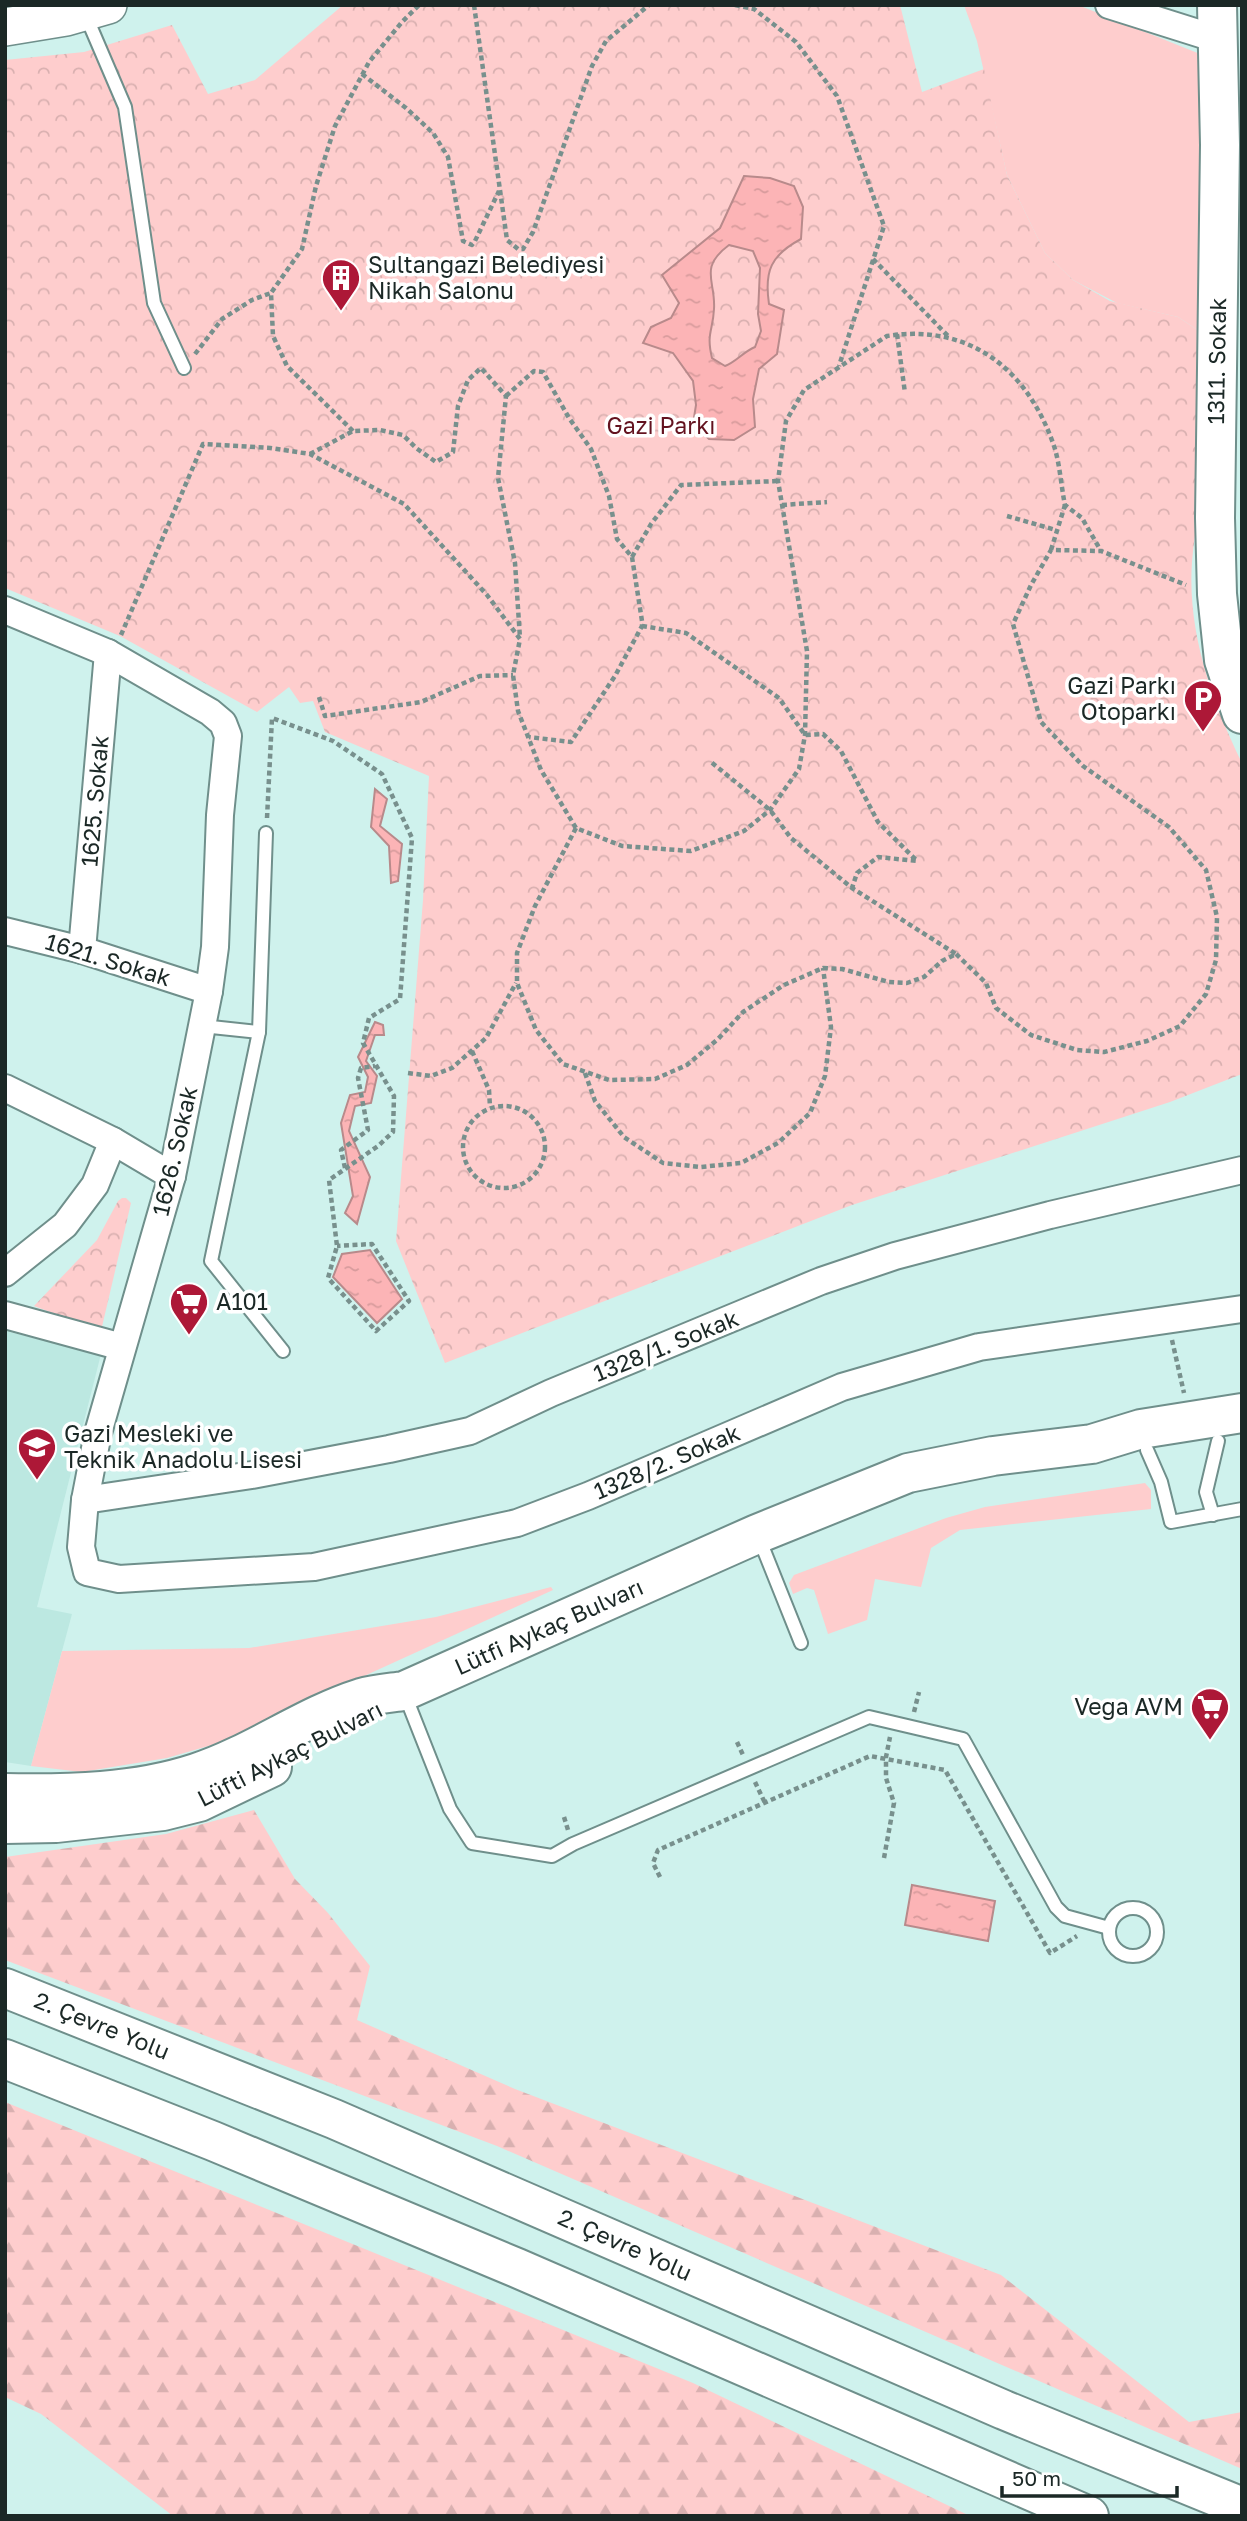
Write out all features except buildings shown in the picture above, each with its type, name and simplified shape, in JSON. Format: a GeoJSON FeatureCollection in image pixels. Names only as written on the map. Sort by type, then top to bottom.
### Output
{"type":"FeatureCollection","features":[{"type":"Feature","properties":{"kind":"main road","name":"1311. Sokak"},"geometry":{"type":"LineString","coordinates":[[1226,30],[1215,518],[1217,594],[1224,660],[1242,714]]}},
{"type":"Feature","properties":{"kind":"main road","name":"Lütfi Aykaç Bulvarı"},"geometry":{"type":"LineString","coordinates":[[5,1793],[63,1794],[162,1783],[197,1773],[234,1758],[330,1710],[363,1697],[404,1691],[757,1534],[908,1473],[993,1456],[1092,1444],[1141,1429],[1185,1422],[1234,1431]]}},
{"type":"Feature","properties":{"kind":"main road","name":"Lütfi Aykaç Bulvarı"},"geometry":{"type":"LineString","coordinates":[[1092,1444],[1147,1450],[1234,1431]]}},
{"type":"Feature","properties":{"kind":"main road","name":"Lüfti Aykaç Bulvarı"},"geometry":{"type":"LineString","coordinates":[[5,1824],[82,1821],[163,1811],[199,1802],[366,1721],[387,1708],[404,1691]]}},
{"type":"Feature","properties":{"kind":"main road","name":"2. Çevre Yolu"},"geometry":{"type":"LineString","coordinates":[[5,1988],[334,2119],[978,2399],[1242,2507]]}},
{"type":"Feature","properties":{"kind":"main road"},"geometry":{"type":"LineString","coordinates":[[5,2059],[213,2141],[517,2268],[1089,2516]]}},
{"type":"Feature","properties":{"kind":"main road"},"geometry":{"type":"LineString","coordinates":[[820,2401],[888,2451],[1022,2516]]}},
{"type":"Feature","properties":{"kind":"street"},"geometry":{"type":"LineString","coordinates":[[1109,5],[1226,30]]}},
{"type":"Feature","properties":{"kind":"street"},"geometry":{"type":"LineString","coordinates":[[5,27],[96,9]]}},
{"type":"Feature","properties":{"kind":"street"},"geometry":{"type":"LineString","coordinates":[[5,610],[108,653]]}},
{"type":"Feature","properties":{"kind":"street","name":"1626. Sokak"},"geometry":{"type":"LineString","coordinates":[[87,1572],[81,1548],[85,1500],[98,1433],[172,1175],[209,990],[215,947],[220,815],[228,736],[223,723],[210,712],[108,653]]}},
{"type":"Feature","properties":{"kind":"street","name":"1625. Sokak"},"geometry":{"type":"LineString","coordinates":[[82,950],[108,653]]}},
{"type":"Feature","properties":{"kind":"street","name":"1621. Sokak"},"geometry":{"type":"LineString","coordinates":[[5,931],[82,950],[209,990]]}},
{"type":"Feature","properties":{"kind":"street"},"geometry":{"type":"LineString","coordinates":[[5,1088],[113,1141],[172,1175]]}},
{"type":"Feature","properties":{"kind":"street"},"geometry":{"type":"LineString","coordinates":[[5,1273],[65,1225],[95,1185],[113,1141]]}},
{"type":"Feature","properties":{"kind":"street","name":"1328/1. Sokak"},"geometry":{"type":"LineString","coordinates":[[85,1500],[253,1475],[470,1431],[551,1393],[833,1277],[895,1256],[1050,1214],[1242,1170]]}},
{"type":"Feature","properties":{"kind":"street","name":"1328/2. Sokak"},"geometry":{"type":"LineString","coordinates":[[87,1572],[119,1579],[314,1567],[517,1523],[588,1496],[842,1387],[979,1347],[1242,1309]]}},
{"type":"Feature","properties":{"kind":"street"},"geometry":{"type":"LineString","coordinates":[[8,1321],[122,1348]]}},
{"type":"Feature","properties":{"kind":"lane"},"geometry":{"type":"LineString","coordinates":[[96,9],[125,107],[153,303],[184,368]]}},
{"type":"Feature","properties":{"kind":"lane"},"geometry":{"type":"LineString","coordinates":[[267,833],[259,1032],[211,1261],[284,1352]]}},
{"type":"Feature","properties":{"kind":"lane"},"geometry":{"type":"LineString","coordinates":[[202,1026],[259,1032]]}},
{"type":"Feature","properties":{"kind":"lane"},"geometry":{"type":"LineString","coordinates":[[1213,1515],[1206,1492],[1234,1431]]}},
{"type":"Feature","properties":{"kind":"lane"},"geometry":{"type":"LineString","coordinates":[[1147,1450],[1161,1482],[1171,1522],[1242,1508]]}},
{"type":"Feature","properties":{"kind":"lane"},"geometry":{"type":"LineString","coordinates":[[757,1534],[801,1643]]}},
{"type":"Feature","properties":{"kind":"lane"},"geometry":{"type":"LineString","coordinates":[[404,1691],[450,1809],[472,1843],[552,1856],[573,1844],[870,1717],[962,1739],[1056,1907],[1065,1916],[1109,1928]]}},
{"type":"Feature","properties":{"kind":"lane"},"geometry":{"type":"LineString","coordinates":[[1132,1908],[1140,1909],[1154,1918],[1158,1934],[1156,1942],[1146,1954],[1130,1957],[1111,1944],[1109,1928],[1117,1914],[1132,1908]]}},
{"type":"Feature","properties":{"kind":"path"},"geometry":{"type":"LineString","coordinates":[[184,368],[222,319],[252,300],[271,293],[302,249],[316,186],[335,126],[369,62],[419,5]]}},
{"type":"Feature","properties":{"kind":"path"},"geometry":{"type":"LineString","coordinates":[[474,5],[507,240],[518,249],[523,249],[533,232],[592,66],[606,41],[649,5]]}},
{"type":"Feature","properties":{"kind":"path"},"geometry":{"type":"LineString","coordinates":[[735,5],[754,9],[796,42],[836,96],[884,226],[838,368]]}},
{"type":"Feature","properties":{"kind":"path"},"geometry":{"type":"LineString","coordinates":[[754,9],[759,5]]}},
{"type":"Feature","properties":{"kind":"path"},"geometry":{"type":"LineString","coordinates":[[362,74],[433,133],[448,157],[463,241],[472,245],[475,241],[500,190]]}},
{"type":"Feature","properties":{"kind":"path"},"geometry":{"type":"LineString","coordinates":[[711,762],[770,810],[791,838],[852,888],[956,954],[986,983],[996,1008],[1031,1035],[1077,1050],[1104,1052],[1147,1041],[1180,1026],[1206,994],[1216,960],[1217,918],[1206,870],[1169,827],[1083,766],[1041,722],[1013,624],[1051,551],[1065,505],[1054,447],[1027,391],[996,359],[948,336],[873,259]]}},
{"type":"Feature","properties":{"kind":"path"},"geometry":{"type":"LineString","coordinates":[[271,293],[273,336],[279,353],[287,366],[353,431]]}},
{"type":"Feature","properties":{"kind":"path"},"geometry":{"type":"LineString","coordinates":[[528,737],[571,742],[615,677],[642,626],[632,556],[617,539],[609,496],[591,449],[569,418],[543,372],[534,371],[506,396],[498,478],[515,563],[520,639],[513,675],[518,711],[528,737],[541,770],[576,828],[622,846],[691,850],[744,831],[770,810],[799,769],[805,735],[807,651],[778,481],[786,421],[804,390],[887,336],[915,333],[948,336]]}},
{"type":"Feature","properties":{"kind":"path"},"geometry":{"type":"LineString","coordinates":[[897,334],[905,393]]}},
{"type":"Feature","properties":{"kind":"path"},"geometry":{"type":"LineString","coordinates":[[310,454],[353,431],[380,430],[402,435],[436,462],[453,452],[458,406],[468,380],[481,368],[506,396]]}},
{"type":"Feature","properties":{"kind":"path"},"geometry":{"type":"LineString","coordinates":[[108,653],[120,636],[203,444],[270,447],[310,454],[404,503],[487,595],[520,639]]}},
{"type":"Feature","properties":{"kind":"path"},"geometry":{"type":"LineString","coordinates":[[632,556],[651,524],[681,485],[778,481]]}},
{"type":"Feature","properties":{"kind":"path"},"geometry":{"type":"LineString","coordinates":[[782,505],[827,502]]}},
{"type":"Feature","properties":{"kind":"path"},"geometry":{"type":"LineString","coordinates":[[1065,505],[1082,518],[1101,551]]}},
{"type":"Feature","properties":{"kind":"path"},"geometry":{"type":"LineString","coordinates":[[1007,516],[1056,530]]}},
{"type":"Feature","properties":{"kind":"path"},"geometry":{"type":"LineString","coordinates":[[1051,551],[1101,551],[1208,594],[1217,594]]}},
{"type":"Feature","properties":{"kind":"path"},"geometry":{"type":"LineString","coordinates":[[642,626],[686,633],[779,698],[805,735]]}},
{"type":"Feature","properties":{"kind":"path"},"geometry":{"type":"LineString","coordinates":[[319,697],[325,716],[421,702],[480,676],[513,675]]}},
{"type":"Feature","properties":{"kind":"path"},"geometry":{"type":"LineString","coordinates":[[267,833],[272,718],[333,741],[382,774],[412,838],[400,999],[369,1018],[363,1043],[394,1096],[393,1132],[329,1180],[337,1246],[328,1278],[376,1331],[409,1301],[372,1244],[337,1246]]}},
{"type":"Feature","properties":{"kind":"path"},"geometry":{"type":"LineString","coordinates":[[805,735],[823,734],[841,751],[878,822],[918,861],[878,857],[857,873],[852,888]]}},
{"type":"Feature","properties":{"kind":"path"},"geometry":{"type":"LineString","coordinates":[[576,828],[535,906],[517,953],[517,983],[536,1030],[562,1064],[609,1080],[654,1079],[687,1065],[718,1039],[743,1012],[784,985],[823,968],[842,969],[889,982],[907,983],[924,977],[942,961],[956,954]]}},
{"type":"Feature","properties":{"kind":"path"},"geometry":{"type":"LineString","coordinates":[[585,1072],[595,1101],[624,1137],[663,1163],[701,1167],[741,1163],[778,1143],[810,1113],[825,1076],[831,1027],[823,968]]}},
{"type":"Feature","properties":{"kind":"path"},"geometry":{"type":"LineString","coordinates":[[408,1073],[431,1076],[452,1068],[486,1038],[517,983]]}},
{"type":"Feature","properties":{"kind":"path"},"geometry":{"type":"LineString","coordinates":[[472,1051],[489,1090],[490,1107]]}},
{"type":"Feature","properties":{"kind":"path"},"geometry":{"type":"LineString","coordinates":[[345,1168],[341,1150],[368,1130],[358,1078],[361,1068],[375,1066]]}},
{"type":"Feature","properties":{"kind":"path"},"geometry":{"type":"LineString","coordinates":[[490,1107],[517,1107],[538,1123],[544,1136],[546,1149],[536,1174],[512,1188],[485,1184],[474,1176],[462,1151],[468,1124],[490,1107]]}},
{"type":"Feature","properties":{"kind":"path"},"geometry":{"type":"LineString","coordinates":[[1167,1320],[1184,1388],[1185,1422]]}},
{"type":"Feature","properties":{"kind":"path"},"geometry":{"type":"LineString","coordinates":[[884,1858],[894,1803],[886,1777],[890,1734],[912,1718],[919,1692]]}},
{"type":"Feature","properties":{"kind":"path"},"geometry":{"type":"LineString","coordinates":[[660,1877],[653,1863],[658,1850],[870,1756],[886,1757],[946,1770],[1050,1952],[1084,1932],[1086,1923]]}},
{"type":"Feature","properties":{"kind":"shaded area","name":"Gazi Mesleki ve Teknik Anadolu Lisesi"},"geometry":{"type":"Polygon","coordinates":[[[5,1331],[101,1354],[37,1607],[72,1614],[31,1766],[5,1762],[5,1331]]]}},
{"type":"Feature","properties":{"kind":"green space","name":"Gazi Parkı"},"geometry":{"type":"Polygon","coordinates":[[[343,5],[900,5],[922,92],[984,69],[1007,175],[1045,253],[1073,280],[1110,301],[1178,317],[1202,333],[1202,477],[1191,588],[1193,614],[1204,666],[1242,763],[1242,1074],[1170,1102],[852,1205],[445,1363],[396,1241],[423,900],[429,776],[325,732],[313,701],[300,703],[289,687],[257,712],[120,636],[5,588],[5,60],[84,52],[172,25],[208,94],[255,80],[343,5]]]}},
{"type":"Feature","properties":{"kind":"green space"},"geometry":{"type":"Polygon","coordinates":[[[964,5],[1078,5],[1200,54],[1202,333],[1178,317],[1117,303],[1073,280],[1045,253],[1007,175],[977,41],[964,5]]]}},
{"type":"Feature","properties":{"kind":"green space"},"geometry":{"type":"Polygon","coordinates":[[[122,1198],[131,1203],[101,1331],[34,1306],[97,1240],[122,1198]]]}},
{"type":"Feature","properties":{"kind":"green space"},"geometry":{"type":"Polygon","coordinates":[[[1145,1483],[1151,1490],[1151,1509],[960,1530],[931,1548],[921,1587],[875,1579],[867,1620],[828,1634],[814,1590],[807,1588],[793,1594],[789,1583],[794,1575],[946,1518],[985,1507],[1145,1483]]]}},
{"type":"Feature","properties":{"kind":"green space"},"geometry":{"type":"Polygon","coordinates":[[[551,1587],[553,1590],[215,1744],[167,1758],[82,1772],[31,1766],[62,1651],[249,1648],[436,1617],[551,1587]]]}},
{"type":"Feature","properties":{"kind":"green space"},"geometry":{"type":"Polygon","coordinates":[[[254,1810],[295,1879],[328,1913],[370,1966],[357,2020],[515,2089],[1001,2275],[1189,2422],[1242,2412],[1242,2469],[497,2146],[5,1960],[5,1857],[166,1834],[254,1810]]]}},
{"type":"Feature","properties":{"kind":"green space"},"geometry":{"type":"Polygon","coordinates":[[[5,2102],[693,2383],[970,2516],[173,2516],[41,2414],[5,2397],[5,2102]]]}},
{"type":"Feature","properties":{"kind":"water"},"geometry":{"type":"Polygon","coordinates":[[[744,176],[770,178],[794,186],[803,207],[801,239],[776,258],[769,273],[769,304],[784,310],[777,354],[759,369],[753,399],[755,427],[734,440],[709,439],[693,424],[696,405],[693,381],[673,353],[643,343],[651,327],[671,318],[679,303],[662,275],[720,228],[744,176]],[[729,245],[720,253],[711,268],[714,309],[710,350],[712,358],[725,366],[755,347],[761,331],[758,314],[760,268],[753,251],[729,245]]]}},
{"type":"Feature","properties":{"kind":"water"},"geometry":{"type":"Polygon","coordinates":[[[375,789],[387,799],[380,826],[402,844],[398,881],[391,883],[389,846],[371,827],[375,789]]]}},
{"type":"Feature","properties":{"kind":"water"},"geometry":{"type":"Polygon","coordinates":[[[375,1022],[383,1025],[384,1035],[375,1035],[366,1061],[377,1076],[371,1103],[355,1106],[349,1131],[370,1177],[357,1224],[345,1213],[353,1196],[341,1123],[350,1095],[365,1092],[368,1077],[358,1057],[375,1022]]]}},
{"type":"Feature","properties":{"kind":"water"},"geometry":{"type":"Polygon","coordinates":[[[370,1250],[402,1299],[377,1323],[333,1277],[342,1254],[370,1250]]]}},
{"type":"Feature","properties":{"kind":"water"},"geometry":{"type":"Polygon","coordinates":[[[912,1885],[995,1901],[988,1941],[905,1925],[912,1885]]]}},
{"type":"Feature","properties":{"kind":"place","name":"Sultangazi Belediyesi Nikah Salonu"},"geometry":{"type":"Point","coordinates":[341,312]}},
{"type":"Feature","properties":{"kind":"place","name":"Gazi Parkı Otoparkı"},"geometry":{"type":"Point","coordinates":[1203,733]}},
{"type":"Feature","properties":{"kind":"place","name":"A101"},"geometry":{"type":"Point","coordinates":[189,1336]}},
{"type":"Feature","properties":{"kind":"place","name":"Gazi Mesleki ve Teknik Anadolu Lisesi"},"geometry":{"type":"Point","coordinates":[37,1481]}},
{"type":"Feature","properties":{"kind":"place","name":"Vega AVM"},"geometry":{"type":"Point","coordinates":[1210,1741]}}]}
